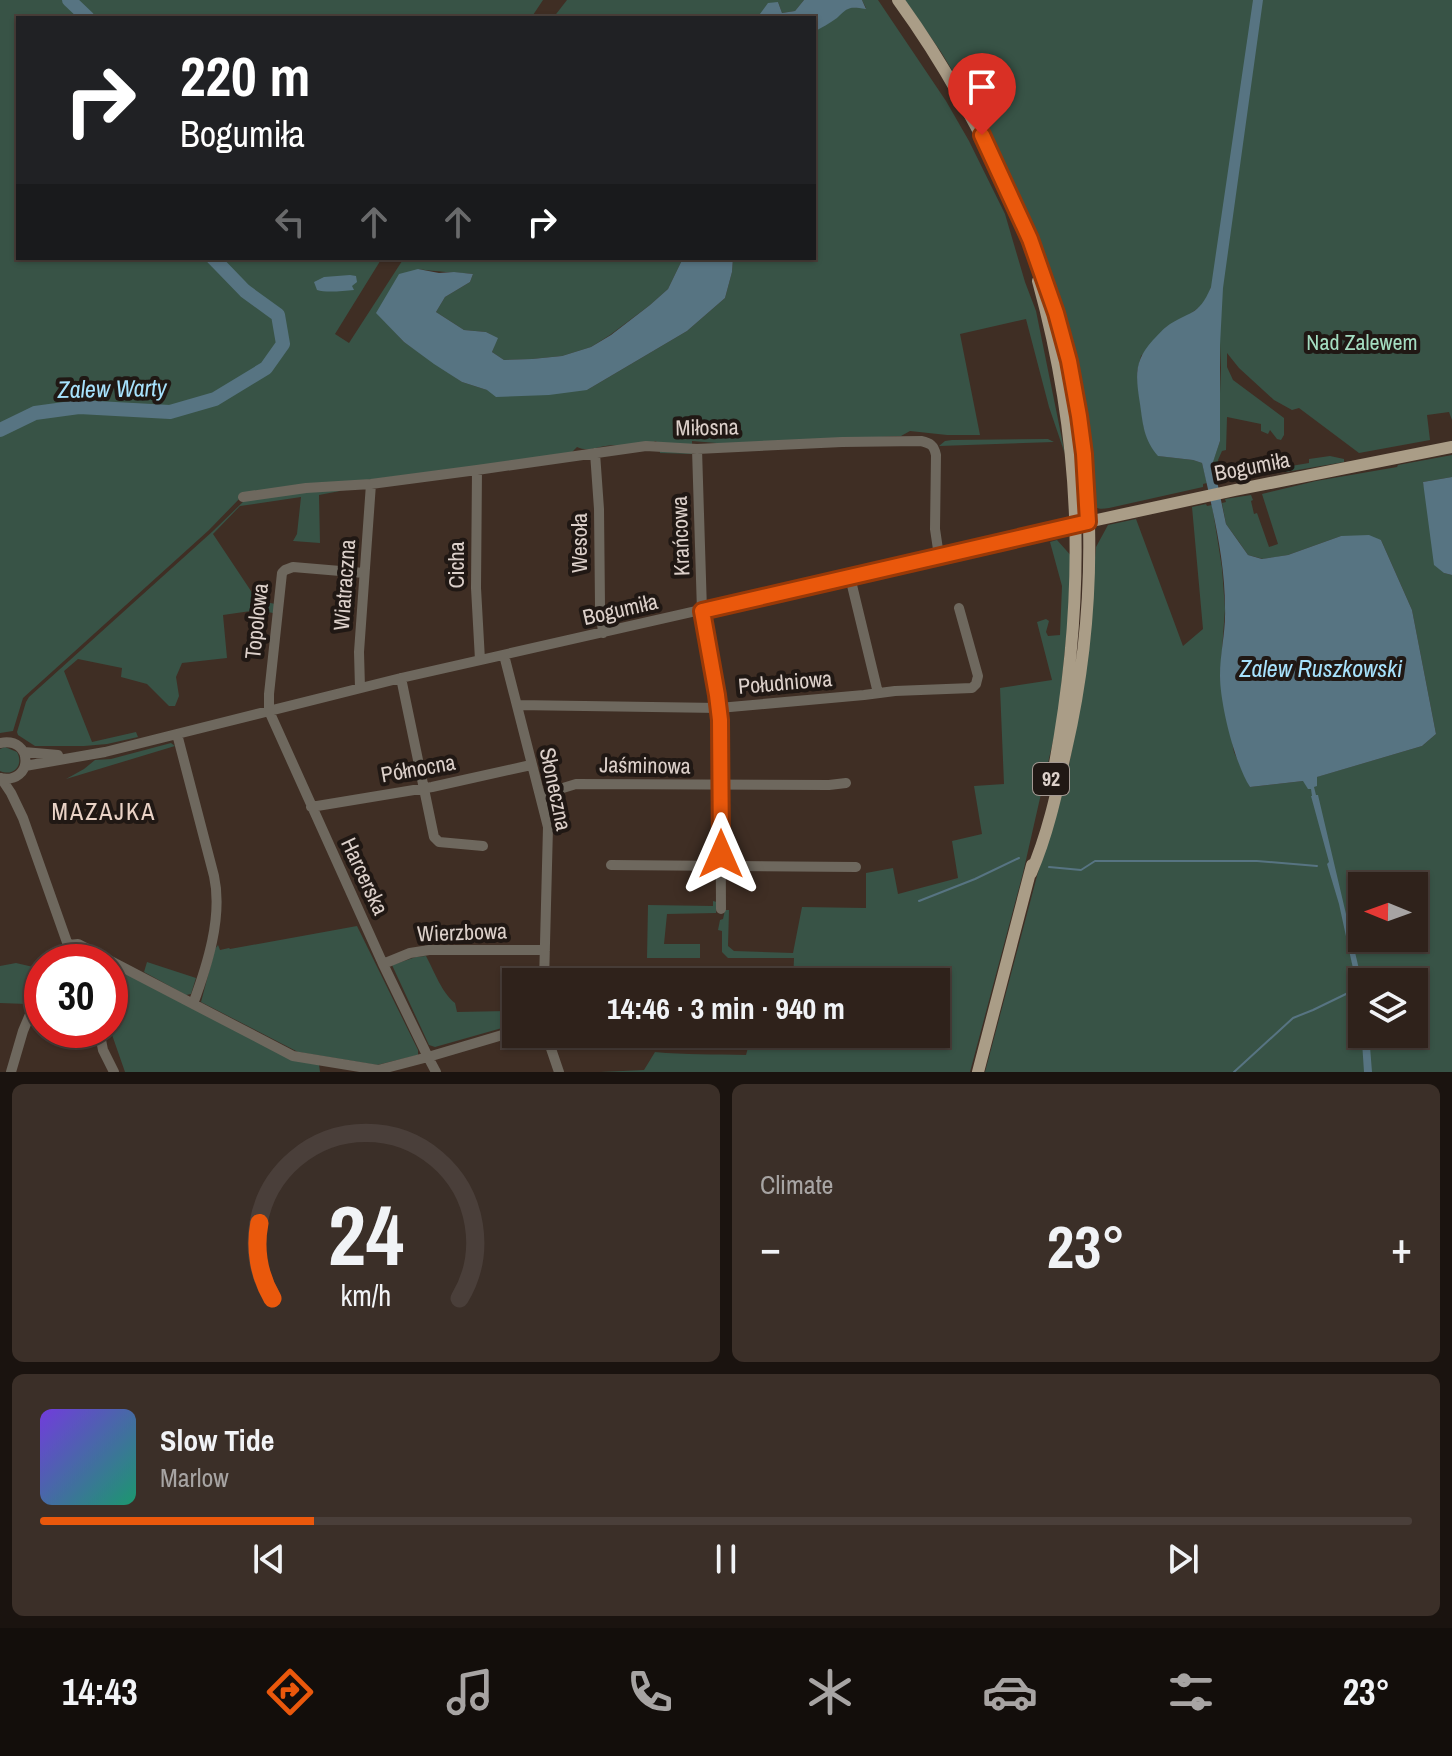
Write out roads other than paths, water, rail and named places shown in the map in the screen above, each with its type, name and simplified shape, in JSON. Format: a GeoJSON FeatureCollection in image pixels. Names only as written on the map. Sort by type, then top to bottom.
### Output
{"type":"FeatureCollection","features":[{"type":"Feature","properties":{"kind":"main road","name":"92"},"geometry":{"type":"LineString","coordinates":[[898,0],[958,92],[989,149],[1030,239],[1056,313],[1080,421],[1082,524],[1088,600],[1079,685],[1061,771],[978,1072]]}},
{"type":"Feature","properties":{"kind":"main road","name":"92"},"geometry":{"type":"LineString","coordinates":[[1018,216],[1052,336],[1082,524]]}},
{"type":"Feature","properties":{"kind":"main road","name":"Bogumiła"},"geometry":{"type":"LineString","coordinates":[[1082,524],[1452,447]]}},
{"type":"Feature","properties":{"kind":"street","name":"Miłosna"},"geometry":{"type":"LineString","coordinates":[[243,497],[306,488],[371,484],[646,446],[697,449],[911,441],[930,443],[936,455],[935,529],[939,556]]}},
{"type":"Feature","properties":{"kind":"street","name":"Krańcowa"},"geometry":{"type":"LineString","coordinates":[[697,449],[702,611],[719,708],[721,909]]}},
{"type":"Feature","properties":{"kind":"street","name":"Wesoła"},"geometry":{"type":"LineString","coordinates":[[595,453],[603,633]]}},
{"type":"Feature","properties":{"kind":"street","name":"Cicha"},"geometry":{"type":"LineString","coordinates":[[477,470],[476,588],[480,660]]}},
{"type":"Feature","properties":{"kind":"street","name":"Wiatraczna"},"geometry":{"type":"LineString","coordinates":[[360,688],[359,652],[371,484]]}},
{"type":"Feature","properties":{"kind":"street","name":"Bogumiła"},"geometry":{"type":"LineString","coordinates":[[0,778],[11,779],[22,770],[401,678],[1082,524]]}},
{"type":"Feature","properties":{"kind":"street","name":"Topolowa"},"geometry":{"type":"LineString","coordinates":[[269,711],[282,573],[293,567],[364,573]]}},
{"type":"Feature","properties":{"kind":"street"},"geometry":{"type":"LineString","coordinates":[[850,577],[878,693]]}},
{"type":"Feature","properties":{"kind":"street","name":"Południowa"},"geometry":{"type":"LineString","coordinates":[[517,705],[719,708],[974,687],[978,676],[959,608]]}},
{"type":"Feature","properties":{"kind":"street","name":"Słoneczna"},"geometry":{"type":"LineString","coordinates":[[504,655],[548,827],[544,968]]}},
{"type":"Feature","properties":{"kind":"street"},"geometry":{"type":"LineString","coordinates":[[401,678],[436,840],[483,846]]}},
{"type":"Feature","properties":{"kind":"street","name":"Harcerska"},"geometry":{"type":"LineString","coordinates":[[269,711],[383,964],[436,1072]]}},
{"type":"Feature","properties":{"kind":"street"},"geometry":{"type":"LineString","coordinates":[[177,734],[217,895],[207,963],[193,1004]]}},
{"type":"Feature","properties":{"kind":"street","name":"Bogumiła"},"geometry":{"type":"LineString","coordinates":[[0,742],[12,742],[24,752],[80,756]]}},
{"type":"Feature","properties":{"kind":"street"},"geometry":{"type":"LineString","coordinates":[[23,818],[18,786],[26,759],[24,752]]}},
{"type":"Feature","properties":{"kind":"street","name":"Północna"},"geometry":{"type":"LineString","coordinates":[[311,807],[424,788],[531,765]]}},
{"type":"Feature","properties":{"kind":"street"},"geometry":{"type":"LineString","coordinates":[[0,778],[23,818],[68,944]]}},
{"type":"Feature","properties":{"kind":"street","name":"Jaśminowa"},"geometry":{"type":"LineString","coordinates":[[540,795],[576,784],[720,786],[846,783]]}},
{"type":"Feature","properties":{"kind":"street"},"geometry":{"type":"LineString","coordinates":[[611,865],[856,867]]}},
{"type":"Feature","properties":{"kind":"street","name":"Wierzbowa"},"geometry":{"type":"LineString","coordinates":[[383,964],[410,953],[429,950],[545,950]]}},
{"type":"Feature","properties":{"kind":"street"},"geometry":{"type":"LineString","coordinates":[[128,970],[279,1050],[300,1058],[378,1070],[502,1035]]}},
{"type":"Feature","properties":{"kind":"street"},"geometry":{"type":"LineString","coordinates":[[11,1072],[24,1029]]}},
{"type":"Feature","properties":{"kind":"street"},"geometry":{"type":"LineString","coordinates":[[103,1048],[112,1067]]}},
{"type":"Feature","properties":{"kind":"street"},"geometry":{"type":"LineString","coordinates":[[551,1048],[559,1072]]}},
{"type":"Feature","properties":{"kind":"water"},"geometry":{"type":"Polygon","coordinates":[[[804,0],[862,0],[866,9],[847,9],[816,31],[816,16],[758,16],[768,3],[778,2],[782,13],[795,11],[804,0]]]}},
{"type":"Feature","properties":{"kind":"water","name":"Zalew Ruszkowski"},"geometry":{"type":"Polygon","coordinates":[[[1253,0],[1263,0],[1223,288],[1220,441],[1213,462],[1226,524],[1248,555],[1262,559],[1288,555],[1341,536],[1369,535],[1381,540],[1412,610],[1436,734],[1422,746],[1317,777],[1317,786],[1314,787],[1348,922],[1348,945],[1311,789],[1303,781],[1250,787],[1229,733],[1220,676],[1225,617],[1223,572],[1202,463],[1158,456],[1150,444],[1142,419],[1138,370],[1142,355],[1166,327],[1197,309],[1211,287],[1253,0]]]}},
{"type":"Feature","properties":{"kind":"water"},"geometry":{"type":"Polygon","coordinates":[[[682,260],[733,260],[725,298],[687,331],[587,390],[549,395],[496,397],[487,390],[462,382],[404,342],[376,313],[399,274],[418,269],[473,274],[470,282],[445,297],[436,312],[464,330],[486,332],[498,338],[492,352],[504,360],[532,359],[562,356],[591,347],[611,335],[668,289],[682,260]]]}},
{"type":"Feature","properties":{"kind":"water"},"geometry":{"type":"Polygon","coordinates":[[[356,276],[357,282],[352,286],[354,290],[321,291],[317,290],[314,282],[324,277],[356,276]]]}},
{"type":"Feature","properties":{"kind":"water"},"geometry":{"type":"Polygon","coordinates":[[[1452,477],[1452,575],[1434,565],[1423,482],[1452,477]]]}},
{"type":"Feature","properties":{"kind":"water","name":"Zalew Ruszkowski"},"geometry":{"type":"Polygon","coordinates":[[[1349,952],[1355,952],[1359,968],[1353,968],[1349,952]]]}},
{"type":"Feature","properties":{"kind":"water","name":"Zalew Ruszkowski"},"geometry":{"type":"Polygon","coordinates":[[[1362,1048],[1370,1048],[1372,1072],[1364,1072],[1362,1048]]]}},
{"type":"Feature","properties":{"kind":"waterway","name":"Zalew Warty"},"geometry":{"type":"LineString","coordinates":[[69,0],[86,16]]}},
{"type":"Feature","properties":{"kind":"waterway","name":"Zalew Warty"},"geometry":{"type":"LineString","coordinates":[[0,430],[35,413],[79,407],[170,412],[215,399],[266,368],[283,344],[278,315],[245,291],[215,260]]}},
{"type":"Feature","properties":{"kind":"waterway"},"geometry":{"type":"LineString","coordinates":[[919,901],[1019,858]]}},
{"type":"Feature","properties":{"kind":"waterway"},"geometry":{"type":"LineString","coordinates":[[1049,867],[1081,870],[1095,861],[1257,861],[1317,866]]}},
{"type":"Feature","properties":{"kind":"waterway"},"geometry":{"type":"LineString","coordinates":[[1234,1072],[1293,1018],[1348,993]]}},
{"type":"Feature","properties":{"kind":"district","name":"MAZAJKA"},"geometry":{"type":"Point","coordinates":[104,812]}},
{"type":"Feature","properties":{"kind":"park label","name":"Nad Zalewem"},"geometry":{"type":"Point","coordinates":[1362,342]}}]}
